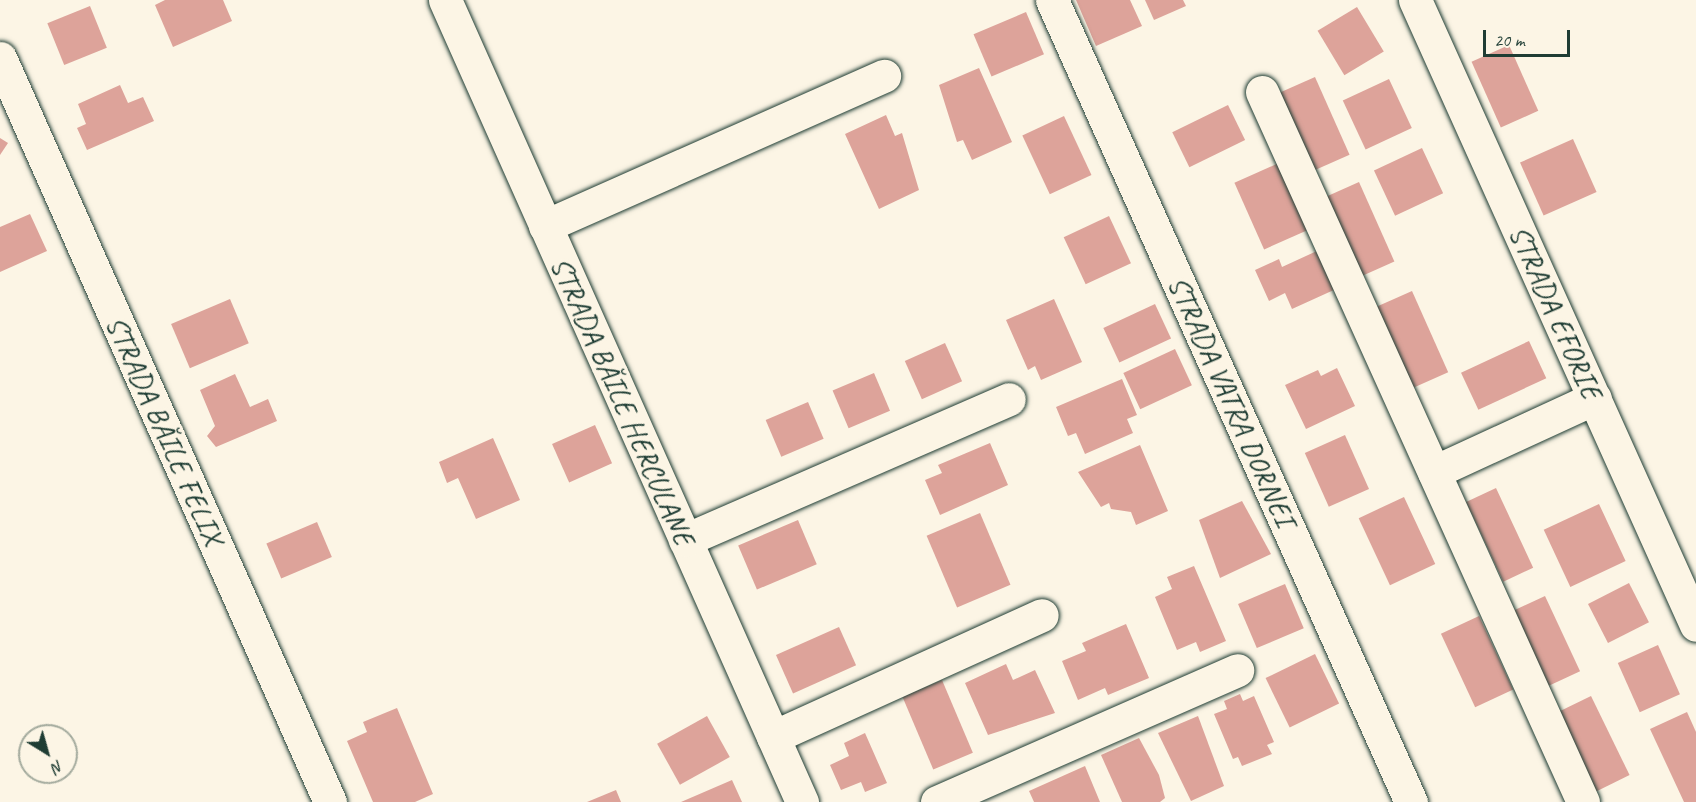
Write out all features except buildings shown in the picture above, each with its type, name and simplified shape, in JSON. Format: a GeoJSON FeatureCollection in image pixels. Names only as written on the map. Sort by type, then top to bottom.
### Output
{"type":"FeatureCollection","features":[{"type":"Feature","properties":{"kind":"street","name":"STRADA BĂILE HERCULANE"},"geometry":{"type":"LineString","coordinates":[[445,0],[802,802]]}},
{"type":"Feature","properties":{"kind":"street","name":"STRADA VATRA DORNEI"},"geometry":{"type":"LineString","coordinates":[[1052,0],[1412,802]]}},
{"type":"Feature","properties":{"kind":"street","name":"STRADA EFORIE"},"geometry":{"type":"LineString","coordinates":[[1415,0],[1696,625]]}},
{"type":"Feature","properties":{"kind":"street","name":"STRADA BĂILE FELIX"},"geometry":{"type":"LineString","coordinates":[[0,58],[330,802]]}},
{"type":"Feature","properties":{"kind":"street"},"geometry":{"type":"LineString","coordinates":[[545,226],[884,75]]}},
{"type":"Feature","properties":{"kind":"street"},"geometry":{"type":"LineString","coordinates":[[1262,92],[1583,802]]}},
{"type":"Feature","properties":{"kind":"street"},"geometry":{"type":"LineString","coordinates":[[1434,472],[1595,398]]}},
{"type":"Feature","properties":{"kind":"street"},"geometry":{"type":"LineString","coordinates":[[685,540],[1009,399]]}},
{"type":"Feature","properties":{"kind":"street"},"geometry":{"type":"LineString","coordinates":[[774,737],[1042,615]]}},
{"type":"Feature","properties":{"kind":"street"},"geometry":{"type":"LineString","coordinates":[[937,802],[1237,670]]}}]}
